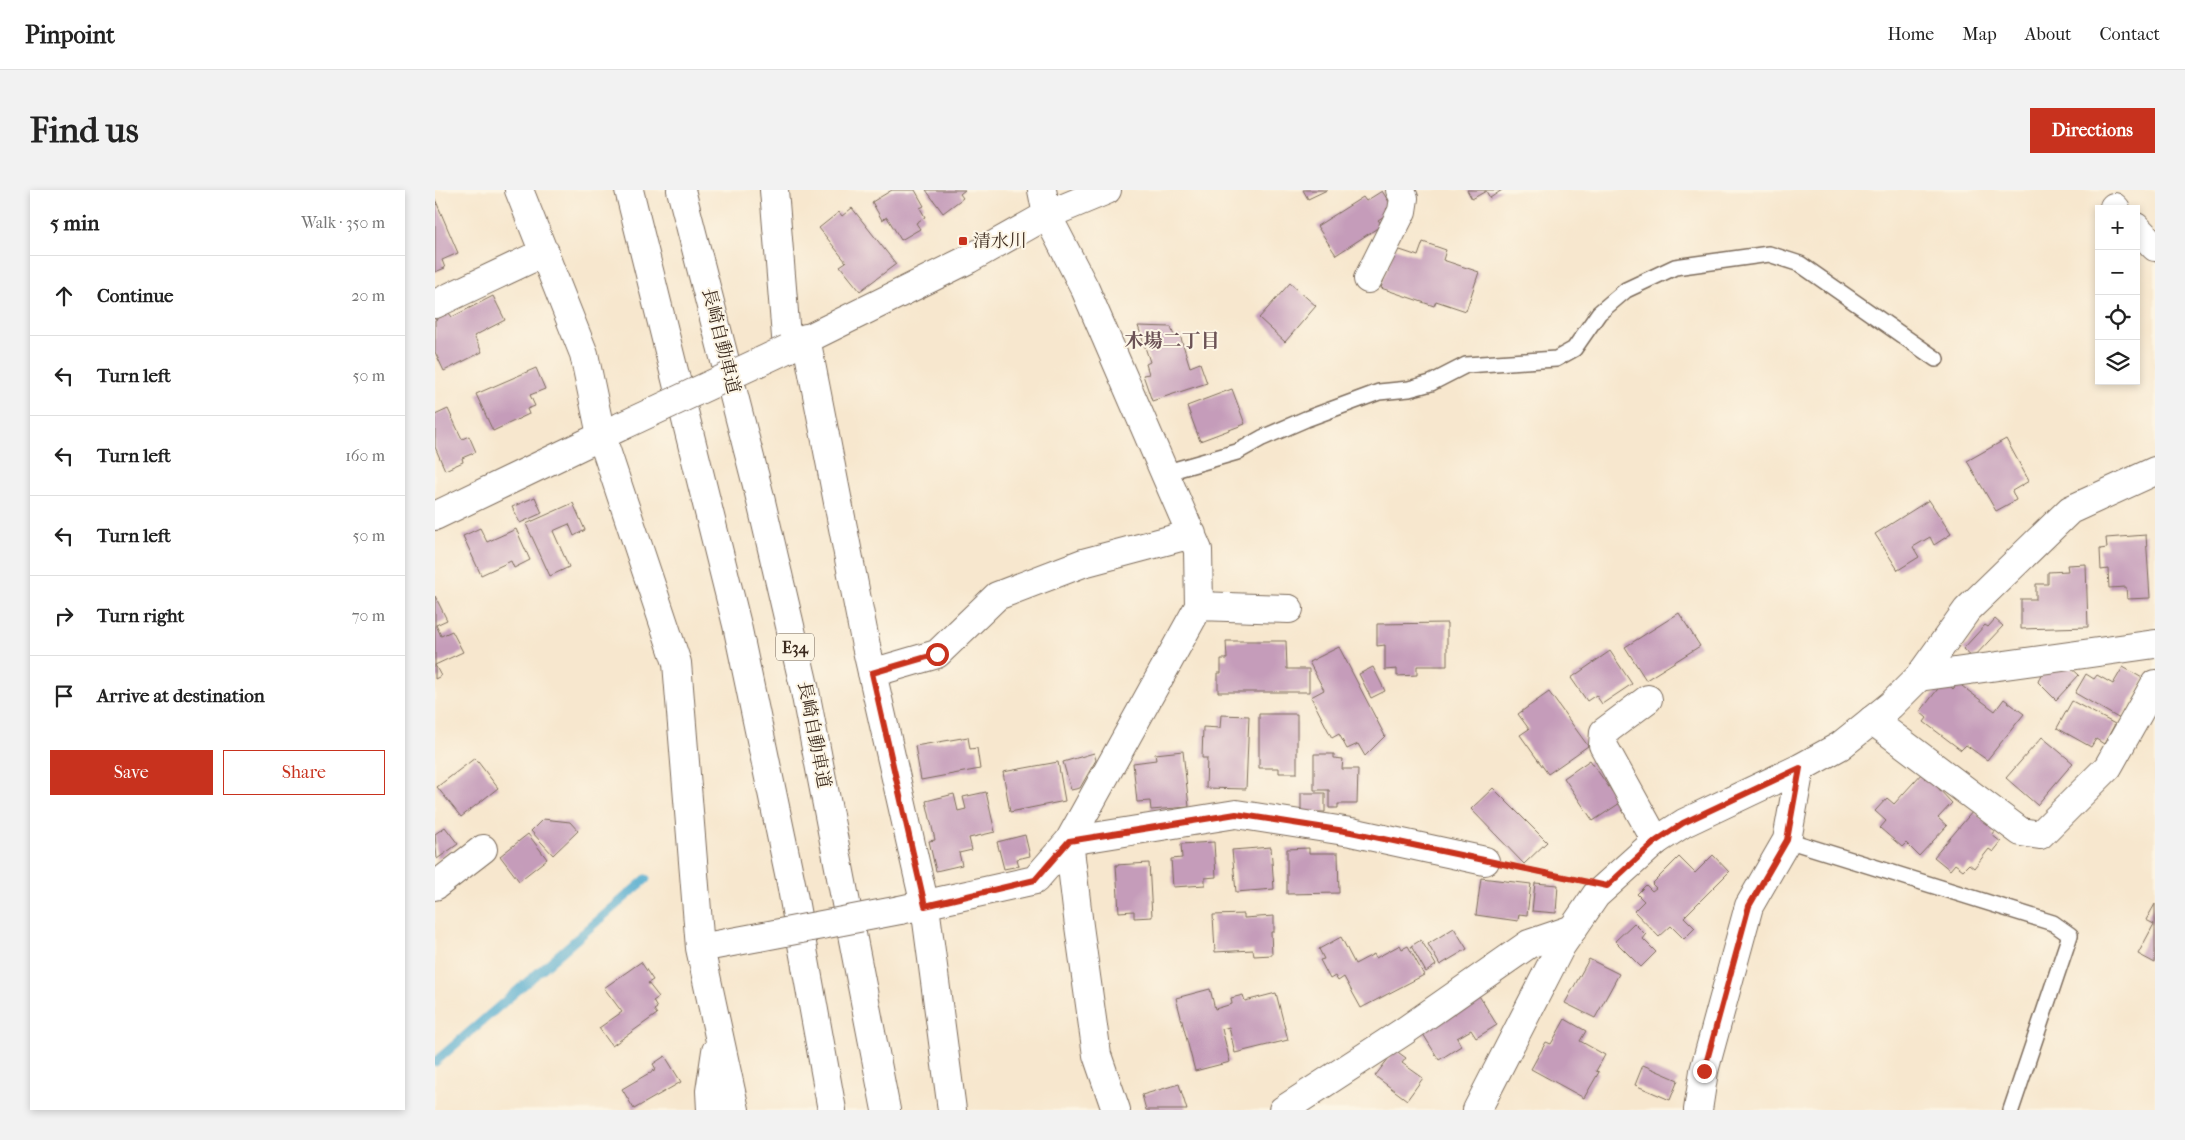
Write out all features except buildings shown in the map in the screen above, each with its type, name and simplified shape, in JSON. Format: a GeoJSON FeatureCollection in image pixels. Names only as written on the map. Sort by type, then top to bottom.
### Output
{"type":"FeatureCollection","features":[{"type":"Feature","properties":{"kind":"main road"},"geometry":{"type":"LineString","coordinates":[[519,190],[545,252],[612,430],[677,663],[700,948],[735,1110]]}},
{"type":"Feature","properties":{"kind":"main road"},"geometry":{"type":"LineString","coordinates":[[629,190],[737,625],[791,883],[833,1110]]}},
{"type":"Feature","properties":{"kind":"main road","name":"長崎自動車道"},"geometry":{"type":"LineString","coordinates":[[681,190],[759,492],[804,686],[886,1110]]}},
{"type":"Feature","properties":{"kind":"main road"},"geometry":{"type":"LineString","coordinates":[[773,190],[797,343],[872,673],[913,908],[952,1110]]}},
{"type":"Feature","properties":{"kind":"main road"},"geometry":{"type":"LineString","coordinates":[[435,516],[969,259],[1045,202],[1107,190]]}},
{"type":"Feature","properties":{"kind":"main road"},"geometry":{"type":"LineString","coordinates":[[1368,279],[1402,211],[1404,198],[1400,190]]}},
{"type":"Feature","properties":{"kind":"main road"},"geometry":{"type":"LineString","coordinates":[[700,948],[913,908],[1035,880],[1069,841],[1199,606],[1198,550],[1192,534],[1045,202]]}},
{"type":"Feature","properties":{"kind":"main road"},"geometry":{"type":"LineString","coordinates":[[2140,231],[2155,247]]}},
{"type":"Feature","properties":{"kind":"main road"},"geometry":{"type":"LineString","coordinates":[[435,304],[545,252]]}},
{"type":"Feature","properties":{"kind":"main road"},"geometry":{"type":"LineString","coordinates":[[1477,1110],[1561,946],[1596,895],[1656,841],[1683,823],[1800,768],[1840,746],[1919,677],[1967,610],[2070,510],[2155,471]]}},
{"type":"Feature","properties":{"kind":"main road"},"geometry":{"type":"LineString","coordinates":[[872,673],[937,654],[997,596],[1083,563],[1192,534]]}},
{"type":"Feature","properties":{"kind":"main road"},"geometry":{"type":"LineString","coordinates":[[1199,606],[1289,609]]}},
{"type":"Feature","properties":{"kind":"main road"},"geometry":{"type":"LineString","coordinates":[[1919,677],[2155,644]]}},
{"type":"Feature","properties":{"kind":"main road"},"geometry":{"type":"LineString","coordinates":[[1872,720],[2021,832],[2040,835],[2108,768],[2155,684]]}},
{"type":"Feature","properties":{"kind":"main road"},"geometry":{"type":"LineString","coordinates":[[1648,699],[1604,732],[1603,745],[1656,841]]}},
{"type":"Feature","properties":{"kind":"main road"},"geometry":{"type":"LineString","coordinates":[[1698,1110],[1704,1071],[1749,906],[1787,840],[1800,768]]}},
{"type":"Feature","properties":{"kind":"main road"},"geometry":{"type":"LineString","coordinates":[[1069,841],[1236,814],[1351,832],[1485,861]]}},
{"type":"Feature","properties":{"kind":"main road"},"geometry":{"type":"LineString","coordinates":[[1069,841],[1097,1055],[1116,1110]]}},
{"type":"Feature","properties":{"kind":"main road"},"geometry":{"type":"LineString","coordinates":[[435,886],[483,849]]}},
{"type":"Feature","properties":{"kind":"main road"},"geometry":{"type":"LineString","coordinates":[[1283,1110],[1403,1032],[1529,944],[1573,929]]}},
{"type":"Feature","properties":{"kind":"main road"},"geometry":{"type":"LineString","coordinates":[[711,1110],[710,1091],[719,1032]]}},
{"type":"Feature","properties":{"kind":"lane"},"geometry":{"type":"LineString","coordinates":[[1164,473],[1237,452],[1262,438],[1306,419],[1379,392],[1409,389],[1431,383],[1466,365],[1556,359],[1574,349],[1599,313],[1626,290],[1675,266],[1769,254],[1800,264],[1936,359]]}},
{"type":"Feature","properties":{"kind":"lane"},"geometry":{"type":"LineString","coordinates":[[1787,840],[2053,923],[2070,935],[2011,1110]]}},
{"type":"Feature","properties":{"kind":"path"},"geometry":{"type":"LineString","coordinates":[[1485,861],[1607,886]]}},
{"type":"Feature","properties":{"kind":"waterway"},"geometry":{"type":"LineString","coordinates":[[435,1062],[646,879]]}},
{"type":"Feature","properties":{"kind":"place","name":"清水川"},"geometry":{"type":"Point","coordinates":[963,241]}},
{"type":"Feature","properties":{"kind":"district","name":"木場二丁目"},"geometry":{"type":"Point","coordinates":[1172,341]}},
{"type":"Feature","properties":{"kind":"route"},"geometry":{"type":"LineString","coordinates":[[937,654],[872,673],[925,906],[1035,880],[1069,841],[1236,814],[1351,832],[1607,886],[1656,841],[1683,823],[1800,768],[1787,840],[1749,906],[1704,1071]]}}]}
